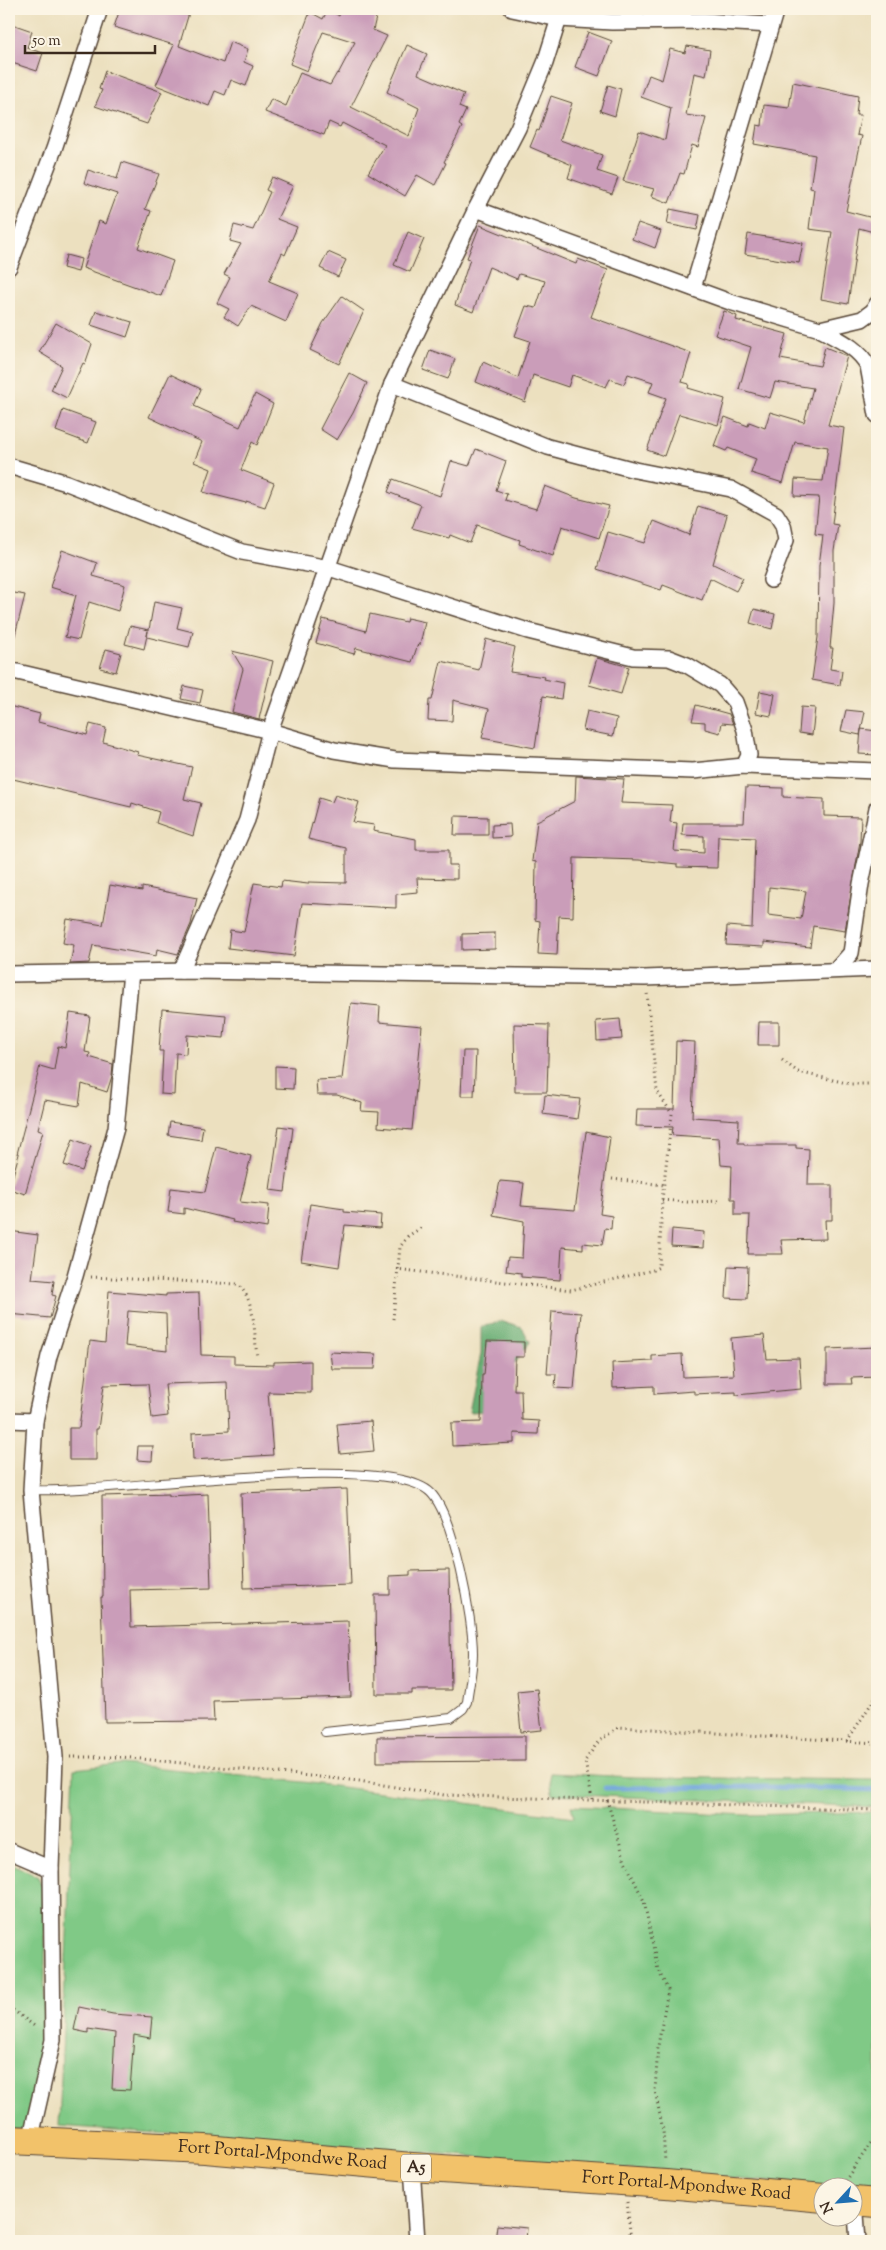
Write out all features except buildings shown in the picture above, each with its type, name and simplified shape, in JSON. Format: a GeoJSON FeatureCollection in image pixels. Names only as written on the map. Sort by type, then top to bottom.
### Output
{"type":"FeatureCollection","features":[{"type":"Feature","properties":{"kind":"highway","name":"Fort Portal-Mpondwe Road"},"geometry":{"type":"LineString","coordinates":[[19,2140],[204,2149],[412,2167],[666,2184],[814,2197]]}},
{"type":"Feature","properties":{"kind":"street"},"geometry":{"type":"LineString","coordinates":[[9,267],[54,149],[100,9]]}},
{"type":"Feature","properties":{"kind":"street"},"geometry":{"type":"LineString","coordinates":[[512,9],[612,22],[704,21],[770,25]]}},
{"type":"Feature","properties":{"kind":"street"},"geometry":{"type":"LineString","coordinates":[[693,288],[776,9]]}},
{"type":"Feature","properties":{"kind":"street"},"geometry":{"type":"LineString","coordinates":[[181,971],[247,820],[270,731],[329,568],[392,384],[476,209],[518,128],[545,63],[560,14]]}},
{"type":"Feature","properties":{"kind":"street"},"geometry":{"type":"LineString","coordinates":[[476,209],[730,302],[820,329],[857,351],[864,359],[868,366],[877,415]]}},
{"type":"Feature","properties":{"kind":"street"},"geometry":{"type":"LineString","coordinates":[[820,329],[862,320],[873,311],[877,304]]}},
{"type":"Feature","properties":{"kind":"street"},"geometry":{"type":"LineString","coordinates":[[392,384],[548,446],[635,470],[731,489],[776,514],[783,525],[786,540],[771,580]]}},
{"type":"Feature","properties":{"kind":"street"},"geometry":{"type":"LineString","coordinates":[[9,466],[67,484],[242,552],[329,568],[528,631],[633,657],[669,658],[687,665],[720,685],[735,702],[745,730],[749,755],[744,766]]}},
{"type":"Feature","properties":{"kind":"street"},"geometry":{"type":"LineString","coordinates":[[9,670],[270,731],[334,750],[395,760],[693,771],[744,766],[877,771]]}},
{"type":"Feature","properties":{"kind":"street"},"geometry":{"type":"LineString","coordinates":[[836,970],[851,953],[861,884],[877,808]]}},
{"type":"Feature","properties":{"kind":"street"},"geometry":{"type":"LineString","coordinates":[[9,974],[181,971],[645,978],[877,969]]}},
{"type":"Feature","properties":{"kind":"street"},"geometry":{"type":"LineString","coordinates":[[19,2140],[53,2040],[51,1869],[55,1757],[31,1490],[35,1421],[49,1356],[75,1276],[116,1128],[131,972]]}},
{"type":"Feature","properties":{"kind":"street"},"geometry":{"type":"LineString","coordinates":[[9,1420],[35,1421]]}},
{"type":"Feature","properties":{"kind":"street"},"geometry":{"type":"LineString","coordinates":[[9,1851],[51,1869]]}},
{"type":"Feature","properties":{"kind":"street"},"geometry":{"type":"LineString","coordinates":[[412,2167],[417,2241]]}},
{"type":"Feature","properties":{"kind":"street"},"geometry":{"type":"LineString","coordinates":[[858,2228],[858,2241]]}},
{"type":"Feature","properties":{"kind":"lane"},"geometry":{"type":"LineString","coordinates":[[31,1490],[56,1492],[195,1479],[341,1474],[418,1484],[431,1493],[440,1505],[465,1587],[473,1653],[467,1702],[463,1709],[451,1718],[325,1732]]}},
{"type":"Feature","properties":{"kind":"path"},"geometry":{"type":"LineString","coordinates":[[396,1270],[571,1290],[659,1267],[662,1200],[672,1114],[657,1092],[645,978]]}},
{"type":"Feature","properties":{"kind":"path"},"geometry":{"type":"LineString","coordinates":[[782,1060],[798,1072],[851,1084],[877,1084]]}},
{"type":"Feature","properties":{"kind":"path"},"geometry":{"type":"LineString","coordinates":[[612,1178],[664,1185]]}},
{"type":"Feature","properties":{"kind":"path"},"geometry":{"type":"LineString","coordinates":[[662,1200],[687,1202],[721,1200]]}},
{"type":"Feature","properties":{"kind":"path"},"geometry":{"type":"LineString","coordinates":[[393,1319],[396,1270],[400,1247],[408,1236],[424,1226]]}},
{"type":"Feature","properties":{"kind":"path"},"geometry":{"type":"LineString","coordinates":[[75,1276],[237,1284],[242,1288],[249,1300],[257,1357]]}},
{"type":"Feature","properties":{"kind":"path"},"geometry":{"type":"LineString","coordinates":[[847,1742],[877,1695]]}},
{"type":"Feature","properties":{"kind":"path"},"geometry":{"type":"LineString","coordinates":[[592,1799],[585,1761],[598,1742],[619,1727],[877,1743]]}},
{"type":"Feature","properties":{"kind":"path"},"geometry":{"type":"LineString","coordinates":[[55,1757],[122,1757],[360,1781],[444,1794],[877,1810]]}},
{"type":"Feature","properties":{"kind":"path"},"geometry":{"type":"LineString","coordinates":[[607,1800],[625,1861],[644,1901],[658,1970],[668,1990],[658,2046],[655,2091],[663,2130],[666,2184]]}},
{"type":"Feature","properties":{"kind":"path"},"geometry":{"type":"LineString","coordinates":[[9,2007],[53,2040]]}},
{"type":"Feature","properties":{"kind":"path"},"geometry":{"type":"LineString","coordinates":[[863,2178],[877,2134]]}},
{"type":"Feature","properties":{"kind":"path"},"geometry":{"type":"LineString","coordinates":[[625,2181],[631,2241]]}},
{"type":"Feature","properties":{"kind":"green space"},"geometry":{"type":"Polygon","coordinates":[[[502,1321],[522,1327],[530,1342],[513,1366],[512,1410],[469,1412],[481,1353],[481,1327],[502,1321]]]}},
{"type":"Feature","properties":{"kind":"green space"},"geometry":{"type":"Polygon","coordinates":[[[121,1764],[303,1782],[574,1817],[571,1806],[746,1815],[877,1812],[877,2191],[864,2190],[864,2178],[814,2178],[814,2186],[397,2150],[59,2126],[74,1769],[121,1764]]]}},
{"type":"Feature","properties":{"kind":"green space"},"geometry":{"type":"Polygon","coordinates":[[[550,1773],[634,1777],[877,1780],[877,1807],[552,1794],[550,1773]]]}},
{"type":"Feature","properties":{"kind":"green space"},"geometry":{"type":"Polygon","coordinates":[[[9,1862],[38,1877],[46,1895],[43,2093],[38,2118],[24,2130],[9,2129],[9,1862]]]}},
{"type":"Feature","properties":{"kind":"waterway"},"geometry":{"type":"LineString","coordinates":[[605,1788],[767,1787],[877,1790]]}}]}
